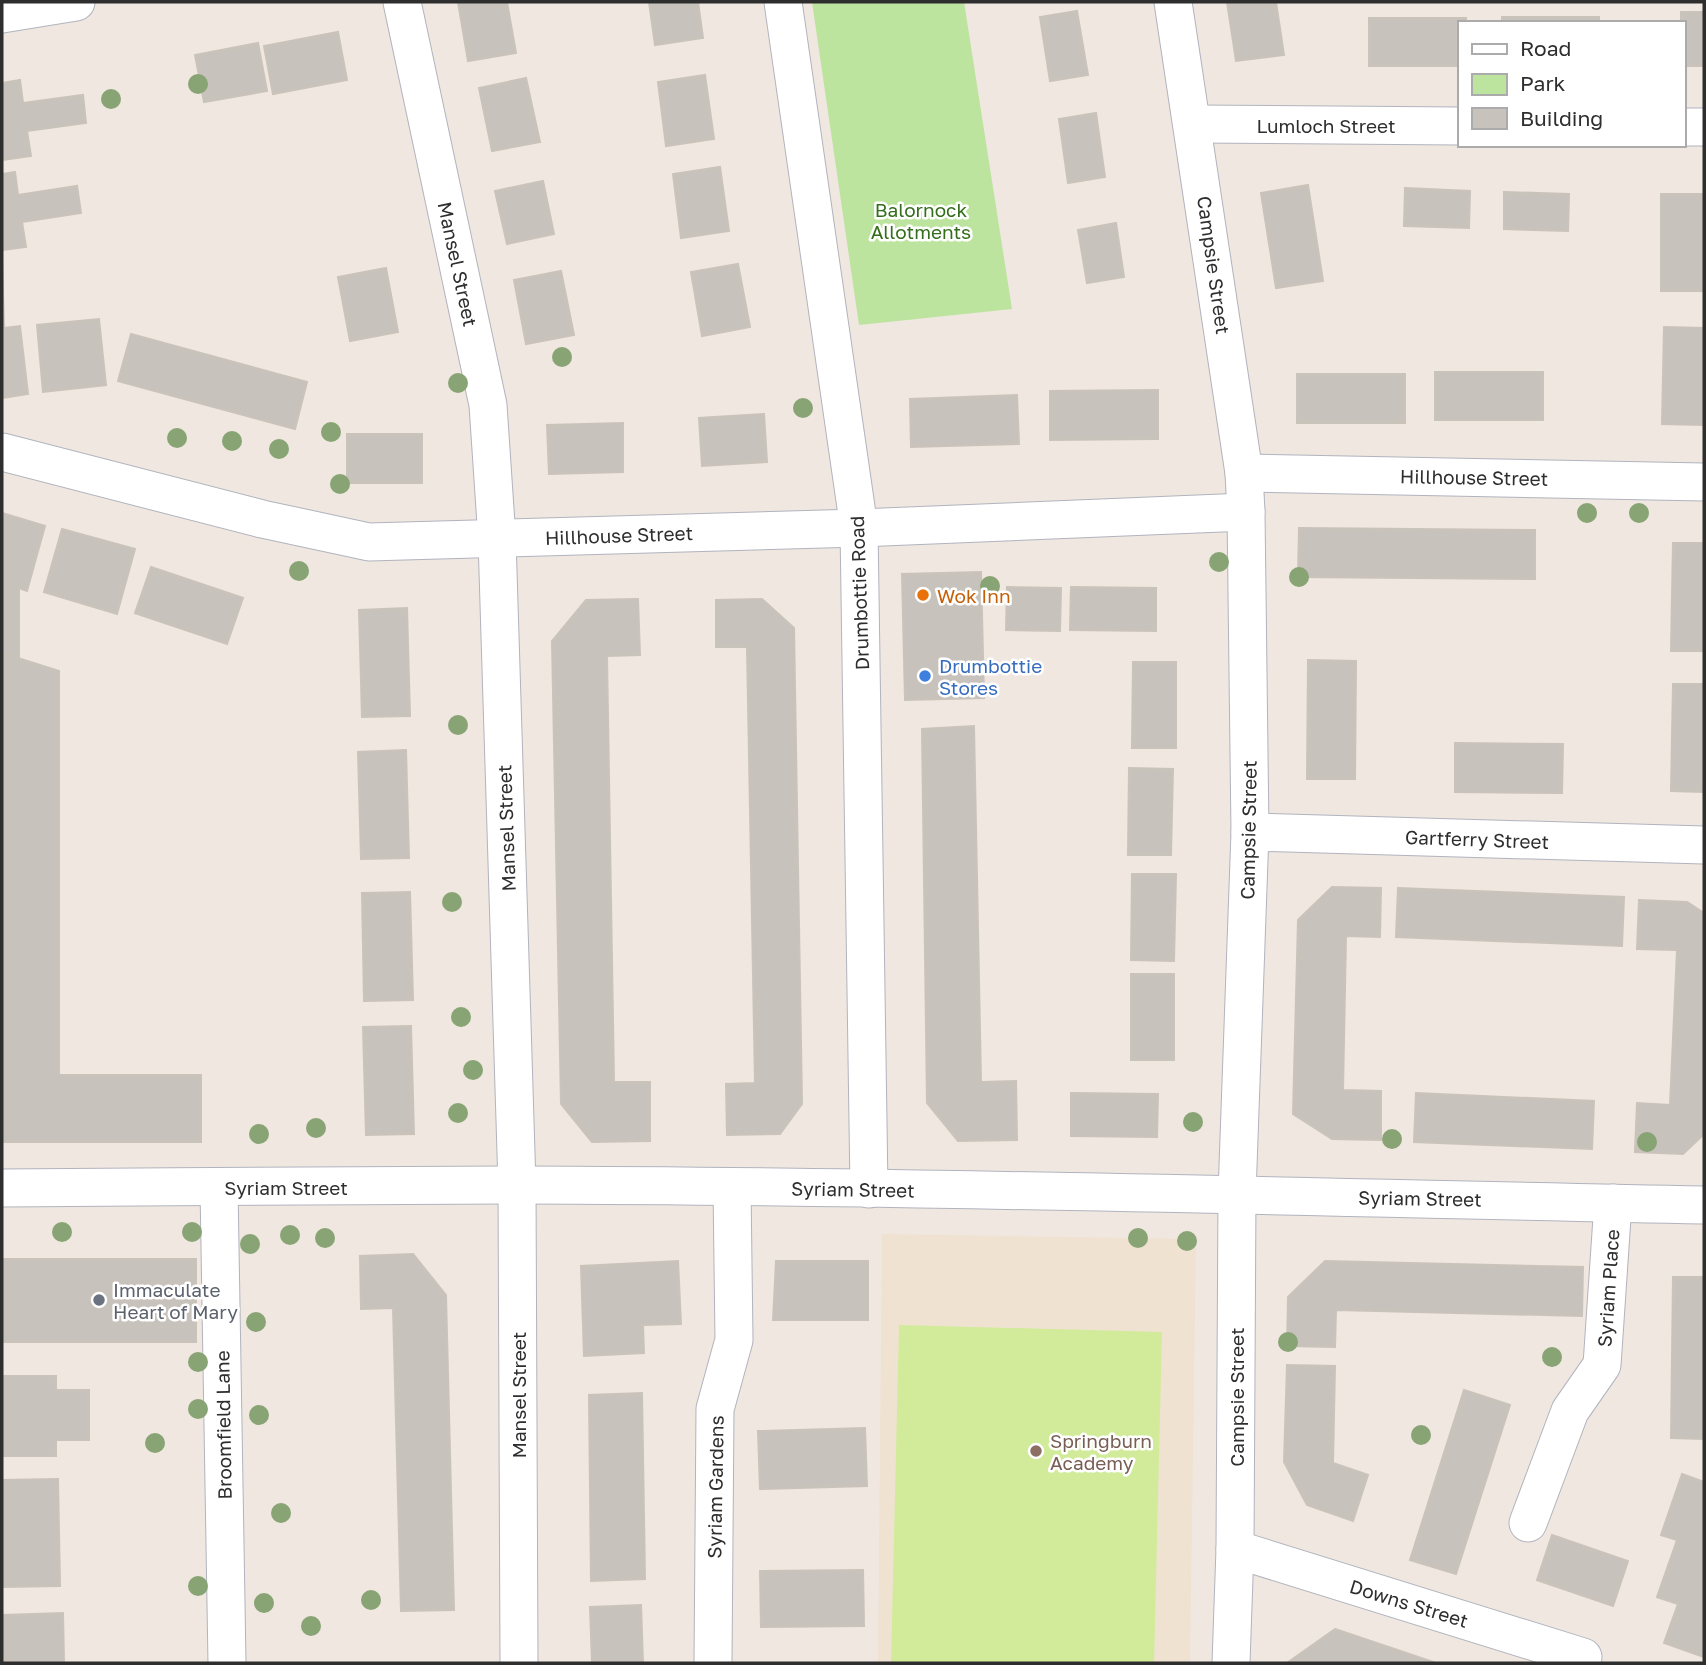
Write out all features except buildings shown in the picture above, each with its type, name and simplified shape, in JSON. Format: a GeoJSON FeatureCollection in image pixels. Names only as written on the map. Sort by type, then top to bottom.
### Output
{"type":"FeatureCollection","features":[{"type":"Feature","properties":{"kind":"street"},"geometry":{"type":"LineString","coordinates":[[2,15],[76,2]]}},
{"type":"Feature","properties":{"kind":"street","name":"Mansel Street"},"geometry":{"type":"LineString","coordinates":[[402,2],[488,405],[497,539],[517,1185],[520,1663]]}},
{"type":"Feature","properties":{"kind":"street","name":"Drumbottie Road"},"geometry":{"type":"LineString","coordinates":[[783,2],[859,528],[869,1189]]}},
{"type":"Feature","properties":{"kind":"street","name":"Campsie Street"},"geometry":{"type":"LineString","coordinates":[[1173,2],[1244,472],[1246,512],[1250,832],[1237,1194],[1235,1549],[1231,1663]]}},
{"type":"Feature","properties":{"kind":"street","name":"Lumloch Street"},"geometry":{"type":"LineString","coordinates":[[1193,124],[1458,126]]}},
{"type":"Feature","properties":{"kind":"street"},"geometry":{"type":"LineString","coordinates":[[1685,127],[1704,127]]}},
{"type":"Feature","properties":{"kind":"street","name":"Hillhouse Street"},"geometry":{"type":"LineString","coordinates":[[2,452],[262,519],[369,542],[859,528],[1246,512]]}},
{"type":"Feature","properties":{"kind":"street","name":"Hillhouse Street"},"geometry":{"type":"LineString","coordinates":[[1244,472],[1704,482]]}},
{"type":"Feature","properties":{"kind":"street","name":"Gartferry Street"},"geometry":{"type":"LineString","coordinates":[[1250,832],[1704,845]]}},
{"type":"Feature","properties":{"kind":"street","name":"Syriam Street"},"geometry":{"type":"LineString","coordinates":[[2,1188],[517,1185],[732,1187],[1237,1194],[1704,1205]]}},
{"type":"Feature","properties":{"kind":"street","name":"Broomfield Lane"},"geometry":{"type":"LineString","coordinates":[[219,1187],[227,1663]]}},
{"type":"Feature","properties":{"kind":"street","name":"Syriam Gardens"},"geometry":{"type":"LineString","coordinates":[[713,1663],[715,1409],[734,1340],[732,1187]]}},
{"type":"Feature","properties":{"kind":"street","name":"Syriam Place"},"geometry":{"type":"LineString","coordinates":[[1528,1523],[1570,1410],[1602,1365],[1613,1203]]}},
{"type":"Feature","properties":{"kind":"street","name":"Downs Street"},"geometry":{"type":"LineString","coordinates":[[1235,1549],[1583,1657]]}},
{"type":"Feature","properties":{"kind":"shaded area","name":"Springburn Academy"},"geometry":{"type":"Polygon","coordinates":[[[882,1234],[1196,1239],[1190,1663],[878,1663],[882,1234]]]}},
{"type":"Feature","properties":{"kind":"green space","name":"Balornock Allotments"},"geometry":{"type":"Polygon","coordinates":[[[812,2],[964,2],[1012,309],[859,325],[812,2]]]}},
{"type":"Feature","properties":{"kind":"green space","name":"Springburn Academy"},"geometry":{"type":"Polygon","coordinates":[[[899,1325],[1162,1332],[1154,1663],[891,1663],[899,1325]]]}},
{"type":"Feature","properties":{"kind":"place","name":"Wok Inn"},"geometry":{"type":"Point","coordinates":[923,595]}},
{"type":"Feature","properties":{"kind":"place","name":"Drumbottie Stores"},"geometry":{"type":"Point","coordinates":[925,676]}},
{"type":"Feature","properties":{"kind":"place","name":"Immaculate Heart of Mary"},"geometry":{"type":"Point","coordinates":[99,1300]}},
{"type":"Feature","properties":{"kind":"place","name":"Springburn Academy"},"geometry":{"type":"Point","coordinates":[1036,1451]}}]}
